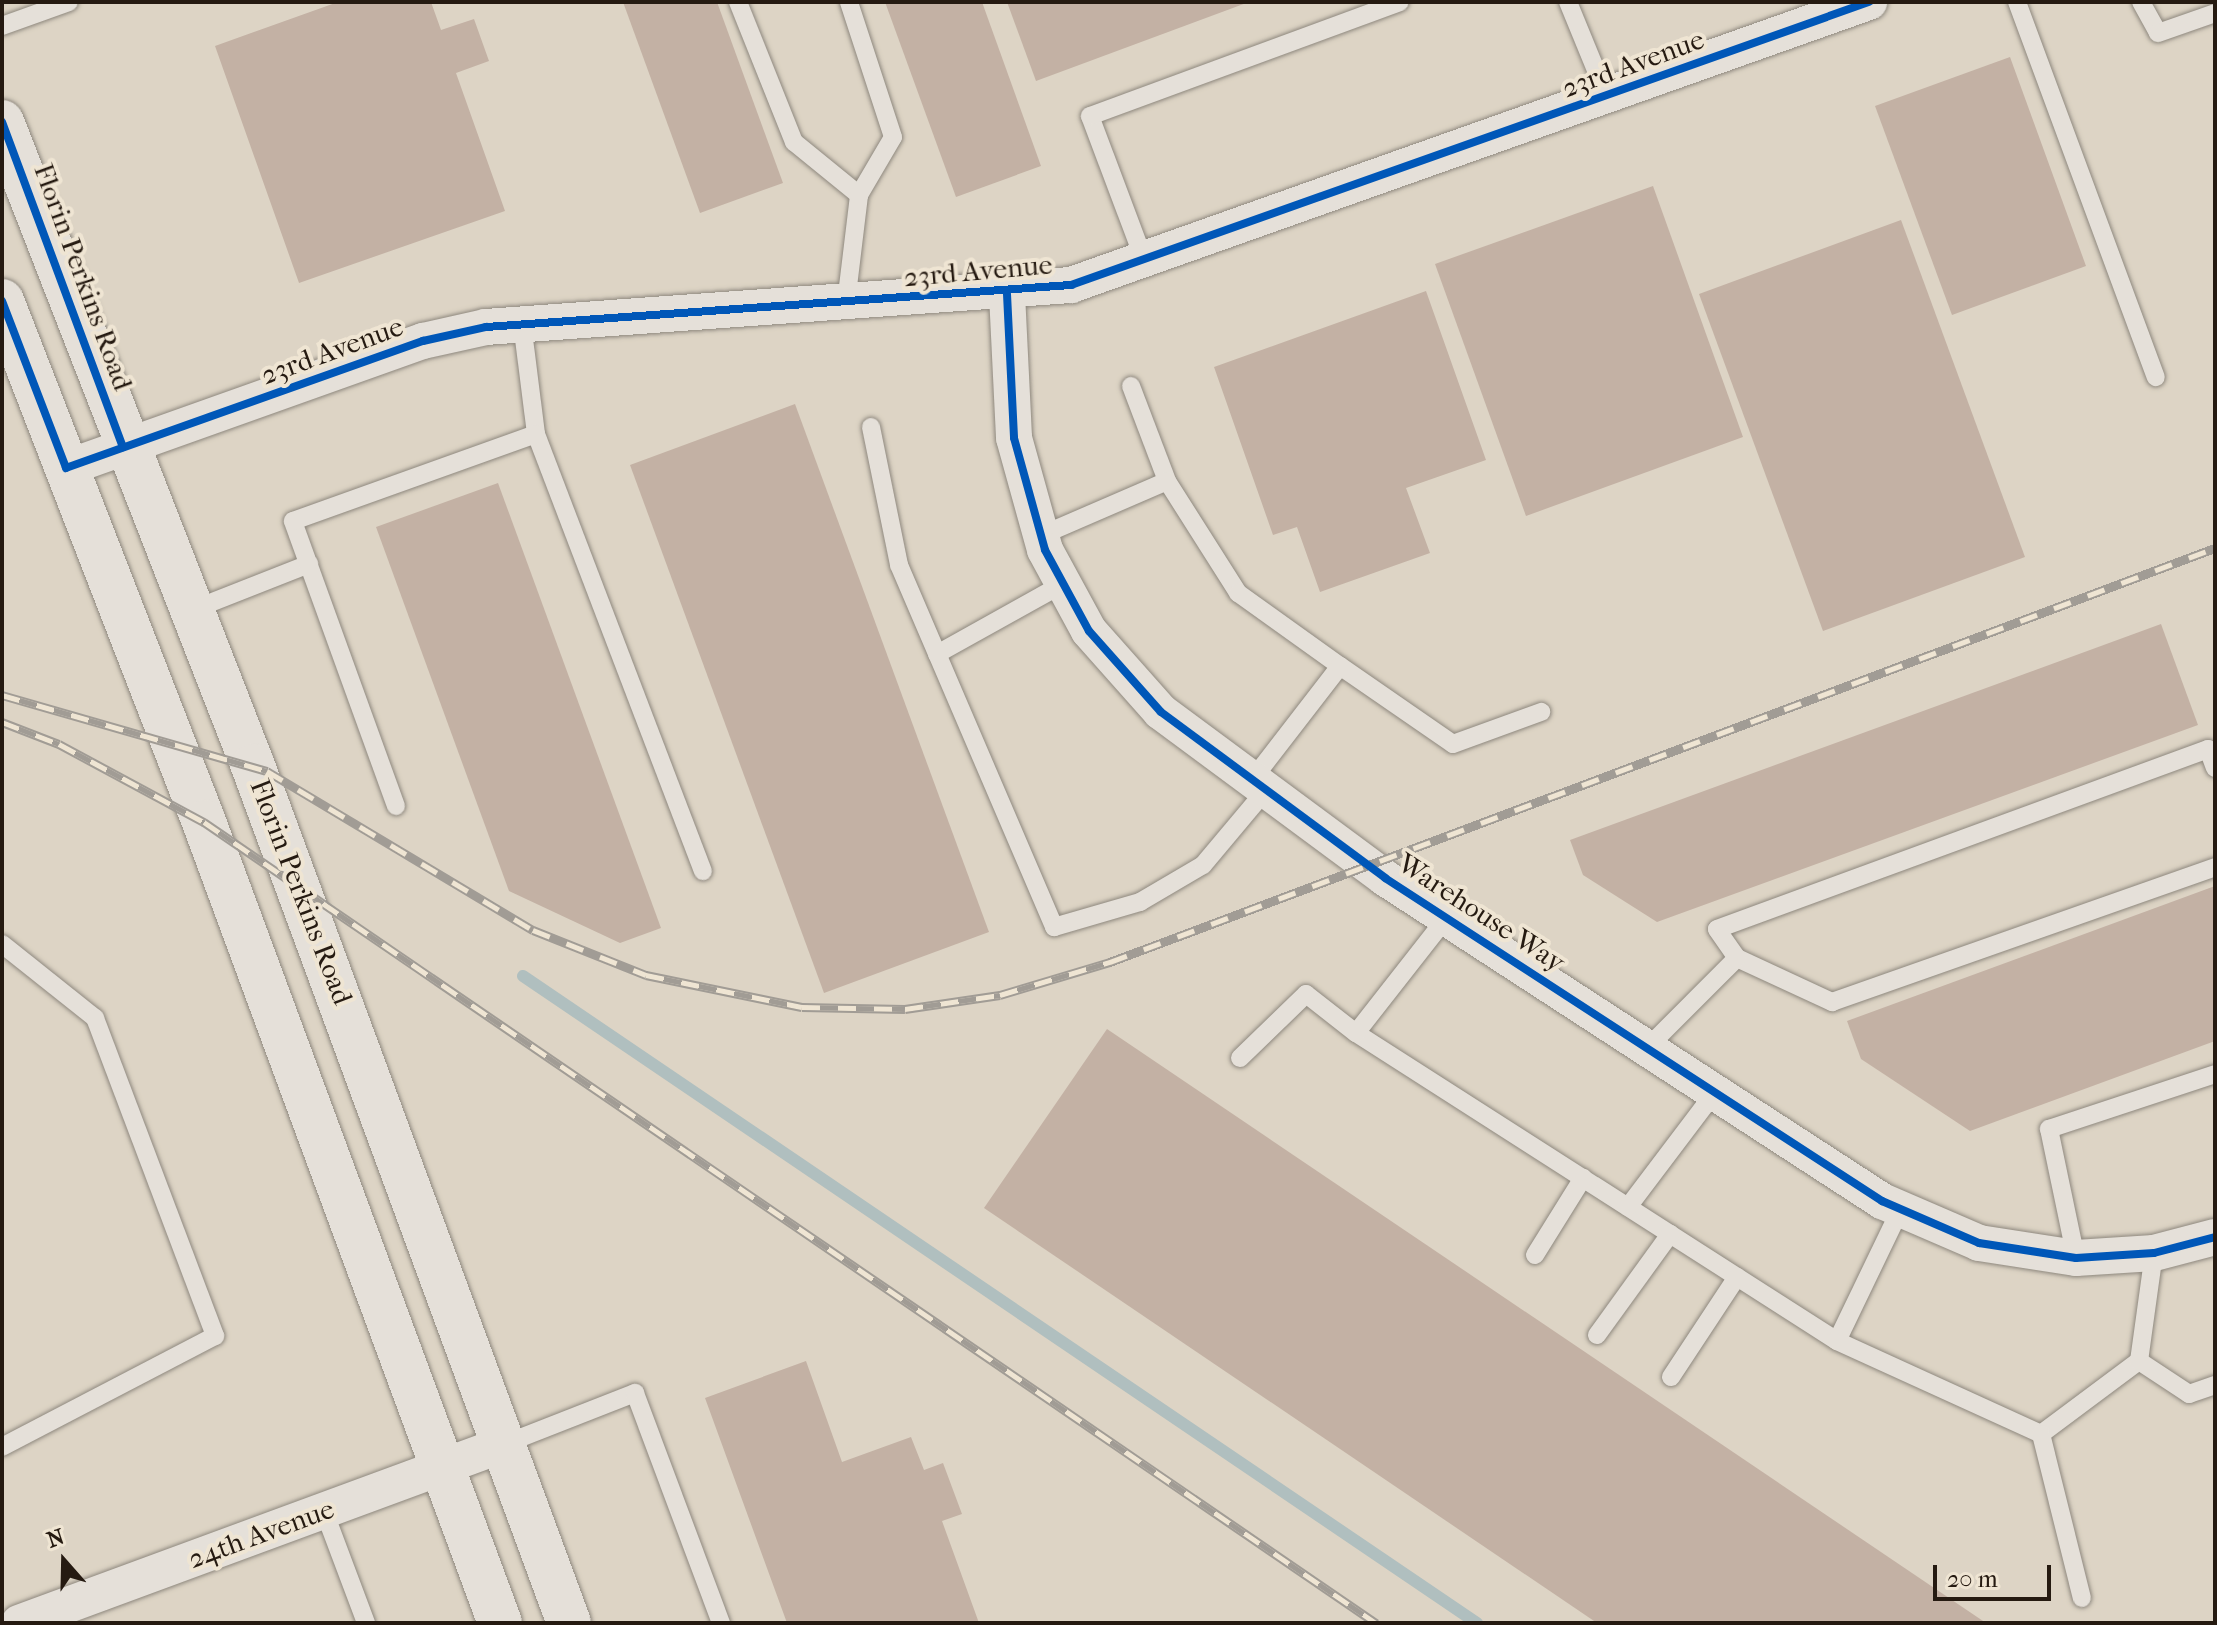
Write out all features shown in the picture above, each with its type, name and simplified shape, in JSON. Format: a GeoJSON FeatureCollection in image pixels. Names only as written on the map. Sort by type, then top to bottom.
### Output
{"type":"FeatureCollection","features":[{"type":"Feature","properties":{"kind":"main road","name":"Florin Perkins Road"},"geometry":{"type":"LineString","coordinates":[[2,122],[123,447],[352,1028],[569,1623]]}},
{"type":"Feature","properties":{"kind":"main road"},"geometry":{"type":"LineString","coordinates":[[2,301],[500,1623]]}},
{"type":"Feature","properties":{"kind":"street","name":"23rd Avenue"},"geometry":{"type":"LineString","coordinates":[[66,468],[423,341],[522,323],[1007,294],[1146,265],[1869,2]]}},
{"type":"Feature","properties":{"kind":"street","name":"Warehouse Way"},"geometry":{"type":"LineString","coordinates":[[1007,294],[1014,438],[1040,536],[1061,585],[1123,674],[1259,785],[1447,917],[1900,1210],[1979,1243],[2076,1258],[2154,1253],[2215,1237]]}},
{"type":"Feature","properties":{"kind":"street","name":"24th Avenue"},"geometry":{"type":"LineString","coordinates":[[24,1622],[502,1445]]}},
{"type":"Feature","properties":{"kind":"lane"},"geometry":{"type":"LineString","coordinates":[[2,26],[69,2]]}},
{"type":"Feature","properties":{"kind":"lane"},"geometry":{"type":"LineString","coordinates":[[738,2],[794,142],[859,195]]}},
{"type":"Feature","properties":{"kind":"lane"},"geometry":{"type":"LineString","coordinates":[[846,303],[859,195],[893,137],[849,2]]}},
{"type":"Feature","properties":{"kind":"lane"},"geometry":{"type":"LineString","coordinates":[[1146,265],[1090,116],[1400,2]]}},
{"type":"Feature","properties":{"kind":"lane"},"geometry":{"type":"LineString","coordinates":[[1568,2],[1607,97]]}},
{"type":"Feature","properties":{"kind":"lane"},"geometry":{"type":"LineString","coordinates":[[2017,2],[2156,377]]}},
{"type":"Feature","properties":{"kind":"lane"},"geometry":{"type":"LineString","coordinates":[[2141,2],[2158,33],[2215,13]]}},
{"type":"Feature","properties":{"kind":"lane"},"geometry":{"type":"LineString","coordinates":[[522,323],[536,434],[703,871]]}},
{"type":"Feature","properties":{"kind":"lane"},"geometry":{"type":"LineString","coordinates":[[1131,386],[1167,481],[1238,593],[1453,744],[1541,712]]}},
{"type":"Feature","properties":{"kind":"lane"},"geometry":{"type":"LineString","coordinates":[[871,427],[899,565],[1054,927],[1140,902],[1203,865],[1340,666]]}},
{"type":"Feature","properties":{"kind":"lane"},"geometry":{"type":"LineString","coordinates":[[396,806],[293,521],[536,434]]}},
{"type":"Feature","properties":{"kind":"lane"},"geometry":{"type":"LineString","coordinates":[[1040,536],[1167,481]]}},
{"type":"Feature","properties":{"kind":"lane"},"geometry":{"type":"LineString","coordinates":[[189,611],[309,564]]}},
{"type":"Feature","properties":{"kind":"lane"},"geometry":{"type":"LineString","coordinates":[[937,654],[1061,585]]}},
{"type":"Feature","properties":{"kind":"lane"},"geometry":{"type":"LineString","coordinates":[[2215,768],[2208,749],[1717,929],[1737,958],[1832,1002],[2215,867]]}},
{"type":"Feature","properties":{"kind":"lane"},"geometry":{"type":"LineString","coordinates":[[1356,1033],[1447,917]]}},
{"type":"Feature","properties":{"kind":"lane"},"geometry":{"type":"LineString","coordinates":[[2,944],[95,1018],[215,1336],[2,1447]]}},
{"type":"Feature","properties":{"kind":"lane"},"geometry":{"type":"LineString","coordinates":[[1647,1048],[1737,958]]}},
{"type":"Feature","properties":{"kind":"lane"},"geometry":{"type":"LineString","coordinates":[[1240,1058],[1306,994],[1356,1033],[1837,1341],[2041,1434]]}},
{"type":"Feature","properties":{"kind":"lane"},"geometry":{"type":"LineString","coordinates":[[2076,1258],[2049,1129],[2215,1074]]}},
{"type":"Feature","properties":{"kind":"lane"},"geometry":{"type":"LineString","coordinates":[[1628,1207],[1715,1092]]}},
{"type":"Feature","properties":{"kind":"lane"},"geometry":{"type":"LineString","coordinates":[[1535,1255],[1583,1178]]}},
{"type":"Feature","properties":{"kind":"lane"},"geometry":{"type":"LineString","coordinates":[[1837,1341],[1900,1210]]}},
{"type":"Feature","properties":{"kind":"lane"},"geometry":{"type":"LineString","coordinates":[[1597,1335],[1670,1234]]}},
{"type":"Feature","properties":{"kind":"lane"},"geometry":{"type":"LineString","coordinates":[[2041,1434],[2139,1361],[2154,1253]]}},
{"type":"Feature","properties":{"kind":"lane"},"geometry":{"type":"LineString","coordinates":[[1671,1377],[1737,1277]]}},
{"type":"Feature","properties":{"kind":"lane"},"geometry":{"type":"LineString","coordinates":[[2139,1361],[2189,1394],[2215,1385]]}},
{"type":"Feature","properties":{"kind":"lane"},"geometry":{"type":"LineString","coordinates":[[502,1445],[635,1393],[721,1623]]}},
{"type":"Feature","properties":{"kind":"lane"},"geometry":{"type":"LineString","coordinates":[[2041,1434],[2082,1598]]}},
{"type":"Feature","properties":{"kind":"lane"},"geometry":{"type":"LineString","coordinates":[[324,1511],[366,1623]]}},
{"type":"Feature","properties":{"kind":"building"},"geometry":{"type":"Polygon","coordinates":[[[338,2],[431,2],[441,30],[474,19],[489,61],[456,73],[505,211],[299,283],[215,46],[338,2]]]}},
{"type":"Feature","properties":{"kind":"building"},"geometry":{"type":"Polygon","coordinates":[[[623,2],[717,2],[783,183],[700,213],[623,2]]]}},
{"type":"Feature","properties":{"kind":"building"},"geometry":{"type":"Polygon","coordinates":[[[885,2],[982,2],[1041,166],[956,197],[885,2]]]}},
{"type":"Feature","properties":{"kind":"building"},"geometry":{"type":"Polygon","coordinates":[[[1007,2],[1249,2],[1036,81],[1007,2]]]}},
{"type":"Feature","properties":{"kind":"building"},"geometry":{"type":"Polygon","coordinates":[[[2010,57],[2086,266],[1952,315],[1875,106],[2010,57]]]}},
{"type":"Feature","properties":{"kind":"building"},"geometry":{"type":"Polygon","coordinates":[[[1653,186],[1743,437],[1526,516],[1435,264],[1653,186]]]}},
{"type":"Feature","properties":{"kind":"building"},"geometry":{"type":"Polygon","coordinates":[[[1901,220],[2025,557],[1823,631],[1699,294],[1901,220]]]}},
{"type":"Feature","properties":{"kind":"building"},"geometry":{"type":"Polygon","coordinates":[[[1426,291],[1486,460],[1406,488],[1430,553],[1320,592],[1297,527],[1273,535],[1214,367],[1426,291]]]}},
{"type":"Feature","properties":{"kind":"building"},"geometry":{"type":"Polygon","coordinates":[[[795,404],[989,932],[824,993],[630,465],[795,404]]]}},
{"type":"Feature","properties":{"kind":"building"},"geometry":{"type":"Polygon","coordinates":[[[498,483],[661,928],[620,943],[509,891],[376,527],[498,483]]]}},
{"type":"Feature","properties":{"kind":"building"},"geometry":{"type":"Polygon","coordinates":[[[2161,624],[2198,725],[1657,922],[1583,875],[1570,840],[2161,624]]]}},
{"type":"Feature","properties":{"kind":"building"},"geometry":{"type":"Polygon","coordinates":[[[2215,886],[2215,1041],[1970,1131],[1861,1059],[1847,1021],[2215,886]]]}},
{"type":"Feature","properties":{"kind":"building"},"geometry":{"type":"Polygon","coordinates":[[[1107,1029],[1986,1623],[1597,1623],[984,1208],[1107,1029]]]}},
{"type":"Feature","properties":{"kind":"building"},"geometry":{"type":"Polygon","coordinates":[[[806,1361],[842,1462],[911,1437],[924,1470],[943,1463],[962,1514],[942,1521],[979,1623],[787,1623],[705,1398],[806,1361]]]}},
{"type":"Feature","properties":{"kind":"waterway"},"geometry":{"type":"LineString","coordinates":[[523,976],[1477,1623]]}},
{"type":"Feature","properties":{"kind":"railway"},"geometry":{"type":"LineString","coordinates":[[2,695],[267,771],[533,930],[646,975],[802,1007],[905,1009],[1000,995],[1110,962],[2215,548]]}},
{"type":"Feature","properties":{"kind":"railway"},"geometry":{"type":"LineString","coordinates":[[2,722],[59,744],[204,822],[1376,1623]]}},
{"type":"Feature","properties":{"kind":"cycle path"},"geometry":{"type":"LineString","coordinates":[[2,301],[66,468],[423,341],[486,327],[1071,285],[1869,2]]}},
{"type":"Feature","properties":{"kind":"cycle path"},"geometry":{"type":"LineString","coordinates":[[2,122],[123,447]]}},
{"type":"Feature","properties":{"kind":"cycle path"},"geometry":{"type":"LineString","coordinates":[[1007,294],[1014,438],[1045,550],[1089,631],[1161,712],[1385,878],[1882,1201],[1979,1243],[2076,1258],[2154,1253],[2215,1237]]}}]}
